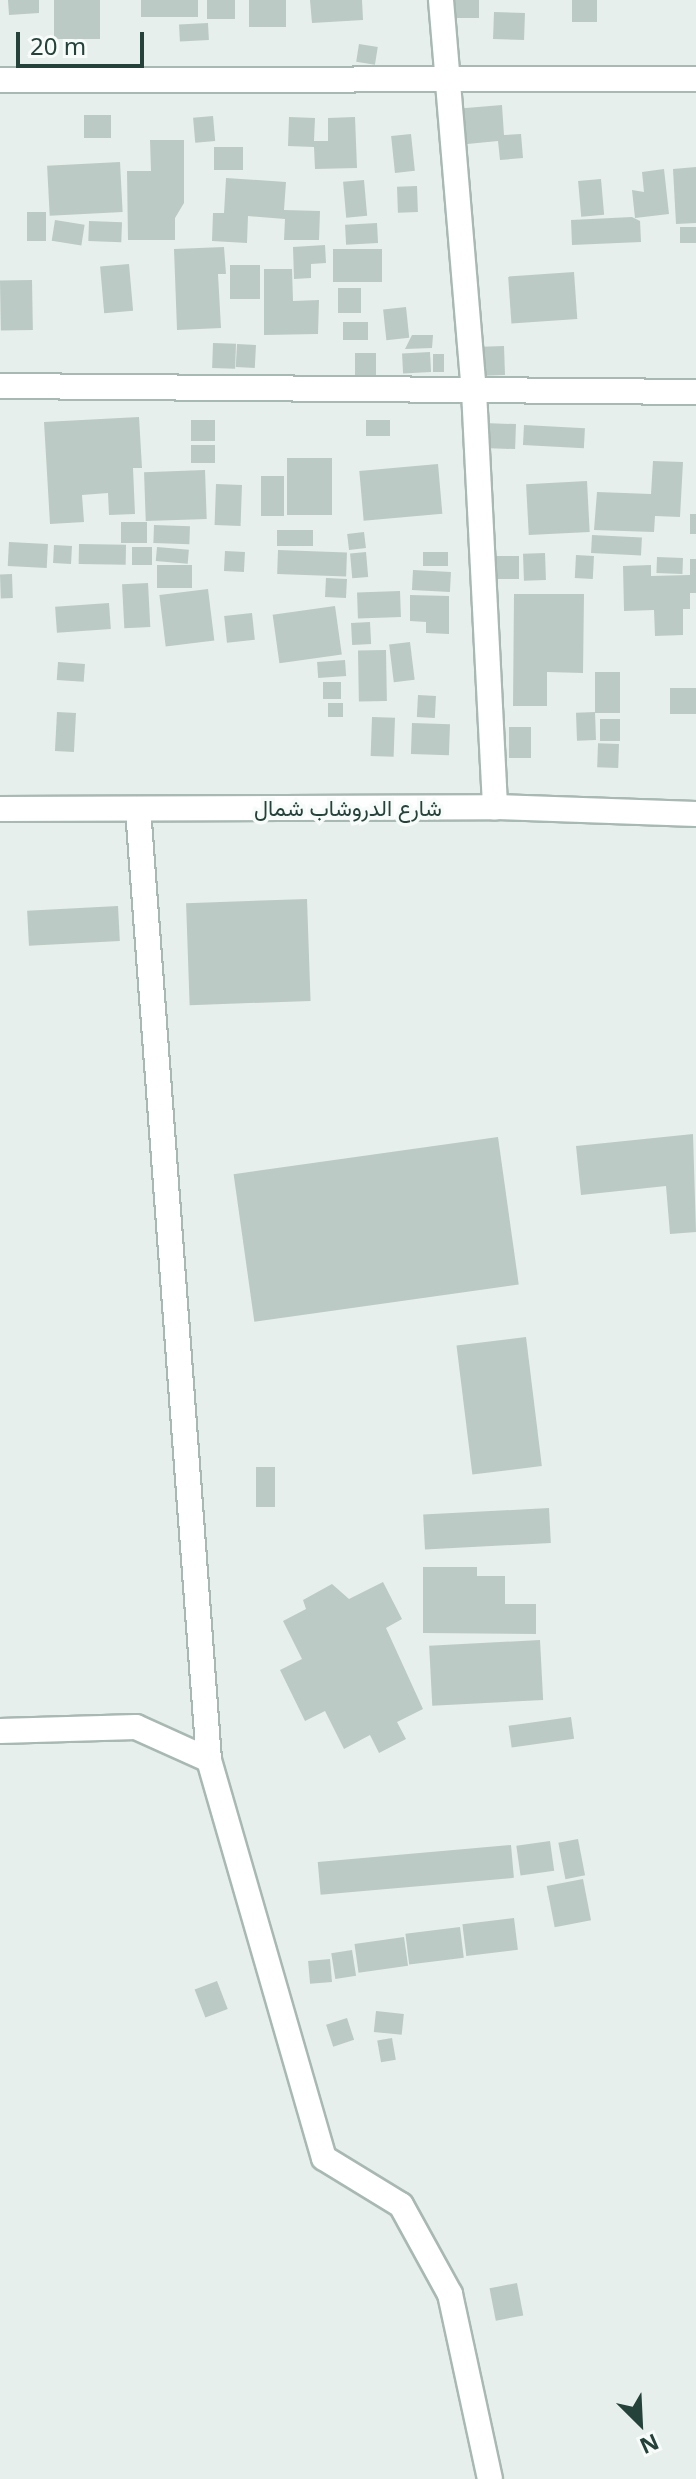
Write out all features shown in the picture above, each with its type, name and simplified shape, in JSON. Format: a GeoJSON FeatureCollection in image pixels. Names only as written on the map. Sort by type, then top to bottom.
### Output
{"type":"FeatureCollection","features":[{"type":"Feature","properties":{"kind":"street"},"geometry":{"type":"LineString","coordinates":[[441,0],[474,391],[495,807]]}},
{"type":"Feature","properties":{"kind":"street"},"geometry":{"type":"LineString","coordinates":[[0,80],[696,79]]}},
{"type":"Feature","properties":{"kind":"street"},"geometry":{"type":"LineString","coordinates":[[0,386],[696,392]]}},
{"type":"Feature","properties":{"kind":"street","name":"شارع الدروشاب شمال"},"geometry":{"type":"LineString","coordinates":[[0,809],[495,807],[696,814]]}},
{"type":"Feature","properties":{"kind":"street"},"geometry":{"type":"LineString","coordinates":[[138,809],[209,1760],[324,2158],[401,2205],[450,2294],[490,2479]]}},
{"type":"Feature","properties":{"kind":"street"},"geometry":{"type":"LineString","coordinates":[[0,1731],[136,1727],[209,1760]]}},
{"type":"Feature","properties":{"kind":"building"},"geometry":{"type":"Polygon","coordinates":[[[8,0],[39,0],[39,13],[9,15],[8,0]]]}},
{"type":"Feature","properties":{"kind":"building"},"geometry":{"type":"Polygon","coordinates":[[[54,0],[100,0],[100,39],[54,39],[54,0]]]}},
{"type":"Feature","properties":{"kind":"building"},"geometry":{"type":"Polygon","coordinates":[[[141,0],[198,0],[198,17],[141,17],[141,0]]]}},
{"type":"Feature","properties":{"kind":"building"},"geometry":{"type":"Polygon","coordinates":[[[207,0],[235,0],[235,19],[207,19],[207,0]]]}},
{"type":"Feature","properties":{"kind":"building"},"geometry":{"type":"Polygon","coordinates":[[[249,0],[286,0],[286,27],[249,27],[249,0]]]}},
{"type":"Feature","properties":{"kind":"building"},"geometry":{"type":"Polygon","coordinates":[[[310,0],[362,0],[363,20],[312,23],[310,0]]]}},
{"type":"Feature","properties":{"kind":"building"},"geometry":{"type":"Polygon","coordinates":[[[449,0],[479,0],[479,18],[449,18],[449,0]]]}},
{"type":"Feature","properties":{"kind":"building"},"geometry":{"type":"Polygon","coordinates":[[[572,0],[597,0],[597,22],[572,22],[572,0]]]}},
{"type":"Feature","properties":{"kind":"building"},"geometry":{"type":"Polygon","coordinates":[[[494,12],[525,13],[524,40],[493,39],[494,12]]]}},
{"type":"Feature","properties":{"kind":"building"},"geometry":{"type":"Polygon","coordinates":[[[208,23],[209,40],[180,41],[179,25],[208,23]]]}},
{"type":"Feature","properties":{"kind":"building"},"geometry":{"type":"Polygon","coordinates":[[[359,44],[378,47],[375,65],[356,62],[359,44]]]}},
{"type":"Feature","properties":{"kind":"building"},"geometry":{"type":"Polygon","coordinates":[[[502,105],[504,135],[521,134],[523,158],[500,160],[498,141],[457,145],[454,109],[502,105]]]}},
{"type":"Feature","properties":{"kind":"building"},"geometry":{"type":"Polygon","coordinates":[[[84,115],[111,115],[111,138],[84,138],[84,115]]]}},
{"type":"Feature","properties":{"kind":"building"},"geometry":{"type":"Polygon","coordinates":[[[213,116],[215,141],[195,143],[193,118],[213,116]]]}},
{"type":"Feature","properties":{"kind":"building"},"geometry":{"type":"Polygon","coordinates":[[[289,117],[315,118],[314,141],[328,141],[328,118],[355,117],[357,168],[315,169],[314,147],[288,146],[289,117]]]}},
{"type":"Feature","properties":{"kind":"building"},"geometry":{"type":"Polygon","coordinates":[[[411,134],[415,171],[395,173],[391,136],[411,134]]]}},
{"type":"Feature","properties":{"kind":"building"},"geometry":{"type":"Polygon","coordinates":[[[150,140],[184,140],[184,203],[175,218],[175,240],[128,240],[127,171],[151,171],[150,140]]]}},
{"type":"Feature","properties":{"kind":"building"},"geometry":{"type":"Polygon","coordinates":[[[214,147],[243,147],[243,170],[214,170],[214,147]]]}},
{"type":"Feature","properties":{"kind":"building"},"geometry":{"type":"Polygon","coordinates":[[[120,162],[123,212],[50,216],[47,166],[120,162]]]}},
{"type":"Feature","properties":{"kind":"building"},"geometry":{"type":"Polygon","coordinates":[[[696,167],[696,223],[676,224],[673,169],[696,167]]]}},
{"type":"Feature","properties":{"kind":"building"},"geometry":{"type":"Polygon","coordinates":[[[664,169],[669,214],[635,218],[632,190],[644,192],[642,172],[664,169]]]}},
{"type":"Feature","properties":{"kind":"building"},"geometry":{"type":"Polygon","coordinates":[[[226,178],[286,182],[284,210],[320,211],[319,240],[284,240],[285,219],[248,216],[247,243],[212,241],[213,213],[224,213],[226,178]]]}},
{"type":"Feature","properties":{"kind":"building"},"geometry":{"type":"Polygon","coordinates":[[[601,179],[604,215],[581,217],[578,181],[601,179]]]}},
{"type":"Feature","properties":{"kind":"building"},"geometry":{"type":"Polygon","coordinates":[[[364,180],[367,216],[346,218],[343,182],[364,180]]]}},
{"type":"Feature","properties":{"kind":"building"},"geometry":{"type":"Polygon","coordinates":[[[417,186],[418,212],[398,213],[397,187],[417,186]]]}},
{"type":"Feature","properties":{"kind":"building"},"geometry":{"type":"Polygon","coordinates":[[[27,212],[46,212],[46,241],[27,241],[27,212]]]}},
{"type":"Feature","properties":{"kind":"building"},"geometry":{"type":"Polygon","coordinates":[[[632,217],[640,221],[641,242],[572,245],[571,220],[632,217]]]}},
{"type":"Feature","properties":{"kind":"building"},"geometry":{"type":"Polygon","coordinates":[[[55,220],[85,225],[81,245],[52,241],[55,220]]]}},
{"type":"Feature","properties":{"kind":"building"},"geometry":{"type":"Polygon","coordinates":[[[89,221],[122,222],[121,242],[88,241],[89,221]]]}},
{"type":"Feature","properties":{"kind":"building"},"geometry":{"type":"Polygon","coordinates":[[[377,223],[378,243],[346,245],[345,225],[377,223]]]}},
{"type":"Feature","properties":{"kind":"building"},"geometry":{"type":"Polygon","coordinates":[[[680,227],[696,227],[696,243],[680,243],[680,227]]]}},
{"type":"Feature","properties":{"kind":"building"},"geometry":{"type":"Polygon","coordinates":[[[325,245],[326,263],[311,264],[311,278],[294,279],[293,247],[325,245]]]}},
{"type":"Feature","properties":{"kind":"building"},"geometry":{"type":"Polygon","coordinates":[[[224,247],[226,274],[218,274],[221,328],[177,330],[174,249],[224,247]]]}},
{"type":"Feature","properties":{"kind":"building"},"geometry":{"type":"Polygon","coordinates":[[[333,249],[382,249],[382,282],[333,282],[333,249]]]}},
{"type":"Feature","properties":{"kind":"building"},"geometry":{"type":"Polygon","coordinates":[[[129,264],[133,311],[104,313],[100,267],[129,264]]]}},
{"type":"Feature","properties":{"kind":"building"},"geometry":{"type":"Polygon","coordinates":[[[230,265],[260,265],[260,299],[230,299],[230,265]]]}},
{"type":"Feature","properties":{"kind":"building"},"geometry":{"type":"Polygon","coordinates":[[[264,269],[292,269],[293,301],[319,300],[318,334],[264,335],[264,269]]]}},
{"type":"Feature","properties":{"kind":"building"},"geometry":{"type":"Polygon","coordinates":[[[574,272],[577,319],[511,323],[508,277],[574,272]]]}},
{"type":"Feature","properties":{"kind":"building"},"geometry":{"type":"Polygon","coordinates":[[[32,280],[33,330],[1,331],[0,281],[32,280]]]}},
{"type":"Feature","properties":{"kind":"building"},"geometry":{"type":"Polygon","coordinates":[[[338,288],[361,288],[361,313],[338,313],[338,288]]]}},
{"type":"Feature","properties":{"kind":"building"},"geometry":{"type":"Polygon","coordinates":[[[406,307],[409,338],[386,340],[383,309],[406,307]]]}},
{"type":"Feature","properties":{"kind":"building"},"geometry":{"type":"Polygon","coordinates":[[[343,322],[368,322],[368,340],[343,340],[343,322]]]}},
{"type":"Feature","properties":{"kind":"building"},"geometry":{"type":"Polygon","coordinates":[[[412,335],[433,335],[432,348],[405,349],[412,335]]]}},
{"type":"Feature","properties":{"kind":"building"},"geometry":{"type":"Polygon","coordinates":[[[213,343],[236,344],[235,369],[212,368],[213,343]]]}},
{"type":"Feature","properties":{"kind":"building"},"geometry":{"type":"Polygon","coordinates":[[[237,344],[256,345],[255,368],[236,367],[237,344]]]}},
{"type":"Feature","properties":{"kind":"building"},"geometry":{"type":"Polygon","coordinates":[[[504,346],[505,375],[483,376],[482,347],[504,346]]]}},
{"type":"Feature","properties":{"kind":"building"},"geometry":{"type":"Polygon","coordinates":[[[430,352],[431,372],[403,373],[402,353],[430,352]]]}},
{"type":"Feature","properties":{"kind":"building"},"geometry":{"type":"Polygon","coordinates":[[[355,353],[376,353],[376,375],[355,375],[355,353]]]}},
{"type":"Feature","properties":{"kind":"building"},"geometry":{"type":"Polygon","coordinates":[[[433,354],[444,354],[444,372],[433,372],[433,354]]]}},
{"type":"Feature","properties":{"kind":"building"},"geometry":{"type":"Polygon","coordinates":[[[139,417],[142,468],[133,468],[135,514],[109,515],[108,493],[82,495],[84,522],[50,524],[44,422],[139,417]]]}},
{"type":"Feature","properties":{"kind":"building"},"geometry":{"type":"Polygon","coordinates":[[[191,420],[215,420],[215,441],[191,441],[191,420]]]}},
{"type":"Feature","properties":{"kind":"building"},"geometry":{"type":"Polygon","coordinates":[[[366,420],[390,420],[390,436],[366,436],[366,420]]]}},
{"type":"Feature","properties":{"kind":"building"},"geometry":{"type":"Polygon","coordinates":[[[484,423],[516,424],[515,449],[483,448],[484,423]]]}},
{"type":"Feature","properties":{"kind":"building"},"geometry":{"type":"Polygon","coordinates":[[[524,425],[585,428],[584,448],[523,445],[524,425]]]}},
{"type":"Feature","properties":{"kind":"building"},"geometry":{"type":"Polygon","coordinates":[[[191,445],[215,445],[215,463],[191,463],[191,445]]]}},
{"type":"Feature","properties":{"kind":"building"},"geometry":{"type":"Polygon","coordinates":[[[287,458],[332,458],[332,515],[287,515],[287,458]]]}},
{"type":"Feature","properties":{"kind":"building"},"geometry":{"type":"Polygon","coordinates":[[[653,461],[683,462],[680,517],[655,516],[654,532],[594,530],[597,492],[651,494],[653,461]]]}},
{"type":"Feature","properties":{"kind":"building"},"geometry":{"type":"Polygon","coordinates":[[[438,464],[442,514],[364,521],[359,471],[438,464]]]}},
{"type":"Feature","properties":{"kind":"building"},"geometry":{"type":"Polygon","coordinates":[[[205,470],[207,519],[146,521],[144,472],[205,470]]]}},
{"type":"Feature","properties":{"kind":"building"},"geometry":{"type":"Polygon","coordinates":[[[261,476],[284,476],[284,516],[261,516],[261,476]]]}},
{"type":"Feature","properties":{"kind":"building"},"geometry":{"type":"Polygon","coordinates":[[[587,481],[590,532],[529,535],[526,484],[587,481]]]}},
{"type":"Feature","properties":{"kind":"building"},"geometry":{"type":"Polygon","coordinates":[[[216,484],[242,485],[241,526],[215,525],[216,484]]]}},
{"type":"Feature","properties":{"kind":"building"},"geometry":{"type":"Polygon","coordinates":[[[690,514],[696,514],[696,534],[690,534],[690,514]]]}},
{"type":"Feature","properties":{"kind":"building"},"geometry":{"type":"Polygon","coordinates":[[[121,522],[147,522],[147,543],[121,543],[121,522]]]}},
{"type":"Feature","properties":{"kind":"building"},"geometry":{"type":"Polygon","coordinates":[[[154,525],[190,526],[189,544],[153,543],[154,525]]]}},
{"type":"Feature","properties":{"kind":"building"},"geometry":{"type":"Polygon","coordinates":[[[277,530],[313,530],[313,546],[277,546],[277,530]]]}},
{"type":"Feature","properties":{"kind":"building"},"geometry":{"type":"Polygon","coordinates":[[[364,532],[366,548],[349,550],[347,534],[364,532]]]}},
{"type":"Feature","properties":{"kind":"building"},"geometry":{"type":"Polygon","coordinates":[[[592,535],[642,538],[641,556],[591,553],[592,535]]]}},
{"type":"Feature","properties":{"kind":"building"},"geometry":{"type":"Polygon","coordinates":[[[9,542],[48,544],[47,568],[8,566],[9,542]]]}},
{"type":"Feature","properties":{"kind":"building"},"geometry":{"type":"Polygon","coordinates":[[[79,544],[126,545],[126,565],[79,564],[79,544]]]}},
{"type":"Feature","properties":{"kind":"building"},"geometry":{"type":"Polygon","coordinates":[[[54,545],[72,546],[71,564],[53,563],[54,545]]]}},
{"type":"Feature","properties":{"kind":"building"},"geometry":{"type":"Polygon","coordinates":[[[132,547],[152,547],[152,565],[132,565],[132,547]]]}},
{"type":"Feature","properties":{"kind":"building"},"geometry":{"type":"Polygon","coordinates":[[[157,547],[189,550],[188,564],[156,561],[157,547]]]}},
{"type":"Feature","properties":{"kind":"building"},"geometry":{"type":"Polygon","coordinates":[[[278,550],[347,552],[346,576],[277,574],[278,550]]]}},
{"type":"Feature","properties":{"kind":"building"},"geometry":{"type":"Polygon","coordinates":[[[225,551],[245,552],[244,572],[224,571],[225,551]]]}},
{"type":"Feature","properties":{"kind":"building"},"geometry":{"type":"Polygon","coordinates":[[[366,552],[368,577],[352,578],[350,553],[366,552]]]}},
{"type":"Feature","properties":{"kind":"building"},"geometry":{"type":"Polygon","coordinates":[[[423,552],[448,552],[448,566],[423,566],[423,552]]]}},
{"type":"Feature","properties":{"kind":"building"},"geometry":{"type":"Polygon","coordinates":[[[545,553],[546,580],[524,581],[523,554],[545,553]]]}},
{"type":"Feature","properties":{"kind":"building"},"geometry":{"type":"Polygon","coordinates":[[[576,555],[594,556],[593,579],[575,578],[576,555]]]}},
{"type":"Feature","properties":{"kind":"building"},"geometry":{"type":"Polygon","coordinates":[[[495,556],[519,556],[519,579],[495,579],[495,556]]]}},
{"type":"Feature","properties":{"kind":"building"},"geometry":{"type":"Polygon","coordinates":[[[657,557],[683,558],[682,574],[656,573],[657,557]]]}},
{"type":"Feature","properties":{"kind":"building"},"geometry":{"type":"Polygon","coordinates":[[[690,559],[696,559],[696,593],[690,593],[690,609],[683,609],[683,635],[655,636],[654,610],[624,611],[623,566],[651,565],[651,576],[690,575],[690,559]]]}},
{"type":"Feature","properties":{"kind":"building"},"geometry":{"type":"Polygon","coordinates":[[[157,565],[192,565],[192,588],[157,588],[157,565]]]}},
{"type":"Feature","properties":{"kind":"building"},"geometry":{"type":"Polygon","coordinates":[[[413,570],[451,572],[450,592],[412,590],[413,570]]]}},
{"type":"Feature","properties":{"kind":"building"},"geometry":{"type":"Polygon","coordinates":[[[0,574],[12,574],[13,598],[1,598],[0,574]]]}},
{"type":"Feature","properties":{"kind":"building"},"geometry":{"type":"Polygon","coordinates":[[[326,578],[347,579],[346,598],[325,597],[326,578]]]}},
{"type":"Feature","properties":{"kind":"building"},"geometry":{"type":"Polygon","coordinates":[[[148,583],[150,627],[124,628],[122,584],[148,583]]]}},
{"type":"Feature","properties":{"kind":"building"},"geometry":{"type":"Polygon","coordinates":[[[208,589],[214,641],[166,647],[159,595],[208,589]]]}},
{"type":"Feature","properties":{"kind":"building"},"geometry":{"type":"Polygon","coordinates":[[[400,591],[401,617],[358,618],[357,593],[400,591]]]}},
{"type":"Feature","properties":{"kind":"building"},"geometry":{"type":"Polygon","coordinates":[[[514,594],[584,594],[583,673],[547,672],[547,706],[513,706],[514,594]]]}},
{"type":"Feature","properties":{"kind":"building"},"geometry":{"type":"Polygon","coordinates":[[[410,595],[449,596],[449,634],[426,633],[426,622],[410,621],[410,595]]]}},
{"type":"Feature","properties":{"kind":"building"},"geometry":{"type":"Polygon","coordinates":[[[109,603],[111,629],[57,633],[55,607],[109,603]]]}},
{"type":"Feature","properties":{"kind":"building"},"geometry":{"type":"Polygon","coordinates":[[[335,606],[342,655],[279,663],[273,615],[335,606]]]}},
{"type":"Feature","properties":{"kind":"building"},"geometry":{"type":"Polygon","coordinates":[[[252,613],[255,640],[227,643],[224,616],[252,613]]]}},
{"type":"Feature","properties":{"kind":"building"},"geometry":{"type":"Polygon","coordinates":[[[370,622],[371,644],[352,645],[351,623],[370,622]]]}},
{"type":"Feature","properties":{"kind":"building"},"geometry":{"type":"Polygon","coordinates":[[[410,642],[415,680],[394,682],[389,645],[410,642]]]}},
{"type":"Feature","properties":{"kind":"building"},"geometry":{"type":"Polygon","coordinates":[[[358,650],[386,650],[387,701],[359,701],[358,650]]]}},
{"type":"Feature","properties":{"kind":"building"},"geometry":{"type":"Polygon","coordinates":[[[345,660],[346,676],[318,678],[317,662],[345,660]]]}},
{"type":"Feature","properties":{"kind":"building"},"geometry":{"type":"Polygon","coordinates":[[[58,662],[85,664],[84,682],[57,680],[58,662]]]}},
{"type":"Feature","properties":{"kind":"building"},"geometry":{"type":"Polygon","coordinates":[[[595,672],[620,672],[620,713],[595,713],[595,672]]]}},
{"type":"Feature","properties":{"kind":"building"},"geometry":{"type":"Polygon","coordinates":[[[323,682],[341,682],[341,699],[323,699],[323,682]]]}},
{"type":"Feature","properties":{"kind":"building"},"geometry":{"type":"Polygon","coordinates":[[[670,688],[696,688],[696,714],[670,714],[670,688]]]}},
{"type":"Feature","properties":{"kind":"building"},"geometry":{"type":"Polygon","coordinates":[[[418,695],[436,696],[435,718],[417,717],[418,695]]]}},
{"type":"Feature","properties":{"kind":"building"},"geometry":{"type":"Polygon","coordinates":[[[328,703],[343,703],[343,717],[328,717],[328,703]]]}},
{"type":"Feature","properties":{"kind":"building"},"geometry":{"type":"Polygon","coordinates":[[[57,712],[76,713],[74,752],[55,751],[57,712]]]}},
{"type":"Feature","properties":{"kind":"building"},"geometry":{"type":"Polygon","coordinates":[[[595,712],[596,740],[577,741],[576,713],[595,712]]]}},
{"type":"Feature","properties":{"kind":"building"},"geometry":{"type":"Polygon","coordinates":[[[372,717],[395,718],[394,757],[371,756],[372,717]]]}},
{"type":"Feature","properties":{"kind":"building"},"geometry":{"type":"Polygon","coordinates":[[[600,719],[620,719],[620,741],[600,741],[600,719]]]}},
{"type":"Feature","properties":{"kind":"building"},"geometry":{"type":"Polygon","coordinates":[[[412,723],[450,724],[449,755],[411,754],[412,723]]]}},
{"type":"Feature","properties":{"kind":"building"},"geometry":{"type":"Polygon","coordinates":[[[509,727],[531,727],[531,758],[509,758],[509,727]]]}},
{"type":"Feature","properties":{"kind":"building"},"geometry":{"type":"Polygon","coordinates":[[[598,743],[619,744],[618,768],[597,767],[598,743]]]}},
{"type":"Feature","properties":{"kind":"building"},"geometry":{"type":"Polygon","coordinates":[[[307,899],[311,1001],[190,1005],[186,903],[307,899]]]}},
{"type":"Feature","properties":{"kind":"building"},"geometry":{"type":"Polygon","coordinates":[[[118,906],[120,941],[29,946],[27,911],[118,906]]]}},
{"type":"Feature","properties":{"kind":"building"},"geometry":{"type":"Polygon","coordinates":[[[693,1134],[696,1232],[670,1234],[666,1186],[581,1195],[576,1146],[693,1134]]]}},
{"type":"Feature","properties":{"kind":"building"},"geometry":{"type":"Polygon","coordinates":[[[498,1137],[519,1285],[254,1322],[234,1174],[498,1137]]]}},
{"type":"Feature","properties":{"kind":"building"},"geometry":{"type":"Polygon","coordinates":[[[526,1337],[542,1466],[472,1475],[457,1346],[526,1337]]]}},
{"type":"Feature","properties":{"kind":"building"},"geometry":{"type":"Polygon","coordinates":[[[256,1467],[275,1467],[275,1507],[256,1507],[256,1467]]]}},
{"type":"Feature","properties":{"kind":"building"},"geometry":{"type":"Polygon","coordinates":[[[549,1508],[551,1543],[425,1550],[423,1515],[549,1508]]]}},
{"type":"Feature","properties":{"kind":"building"},"geometry":{"type":"Polygon","coordinates":[[[423,1567],[477,1567],[477,1576],[505,1576],[505,1604],[536,1604],[536,1634],[423,1633],[423,1567]]]}},
{"type":"Feature","properties":{"kind":"building"},"geometry":{"type":"Polygon","coordinates":[[[383,1582],[402,1619],[386,1628],[423,1709],[397,1722],[406,1739],[379,1753],[370,1735],[344,1749],[325,1711],[305,1721],[280,1670],[302,1659],[283,1621],[306,1609],[303,1600],[332,1584],[349,1599],[383,1582]]]}},
{"type":"Feature","properties":{"kind":"building"},"geometry":{"type":"Polygon","coordinates":[[[540,1640],[543,1700],[432,1706],[429,1646],[540,1640]]]}},
{"type":"Feature","properties":{"kind":"building"},"geometry":{"type":"Polygon","coordinates":[[[571,1717],[574,1739],[512,1748],[509,1726],[571,1717]]]}},
{"type":"Feature","properties":{"kind":"building"},"geometry":{"type":"Polygon","coordinates":[[[578,1839],[585,1875],[565,1879],[558,1843],[578,1839]]]}},
{"type":"Feature","properties":{"kind":"building"},"geometry":{"type":"Polygon","coordinates":[[[550,1841],[554,1871],[521,1875],[516,1846],[550,1841]]]}},
{"type":"Feature","properties":{"kind":"building"},"geometry":{"type":"Polygon","coordinates":[[[511,1845],[514,1878],[321,1895],[318,1862],[511,1845]]]}},
{"type":"Feature","properties":{"kind":"building"},"geometry":{"type":"Polygon","coordinates":[[[583,1879],[591,1920],[555,1927],[547,1886],[583,1879]]]}},
{"type":"Feature","properties":{"kind":"building"},"geometry":{"type":"Polygon","coordinates":[[[514,1918],[518,1950],[466,1956],[462,1924],[514,1918]]]}},
{"type":"Feature","properties":{"kind":"building"},"geometry":{"type":"Polygon","coordinates":[[[460,1927],[464,1958],[409,1964],[405,1934],[460,1927]]]}},
{"type":"Feature","properties":{"kind":"building"},"geometry":{"type":"Polygon","coordinates":[[[404,1937],[408,1966],[359,1973],[354,1944],[404,1937]]]}},
{"type":"Feature","properties":{"kind":"building"},"geometry":{"type":"Polygon","coordinates":[[[352,1950],[356,1976],[335,1979],[331,1953],[352,1950]]]}},
{"type":"Feature","properties":{"kind":"building"},"geometry":{"type":"Polygon","coordinates":[[[330,1959],[332,1982],[310,1984],[308,1961],[330,1959]]]}},
{"type":"Feature","properties":{"kind":"building"},"geometry":{"type":"Polygon","coordinates":[[[217,1981],[228,2009],[205,2018],[195,1990],[217,1981]]]}},
{"type":"Feature","properties":{"kind":"building"},"geometry":{"type":"Polygon","coordinates":[[[376,2011],[404,2014],[402,2035],[374,2032],[376,2011]]]}},
{"type":"Feature","properties":{"kind":"building"},"geometry":{"type":"Polygon","coordinates":[[[347,2018],[354,2040],[333,2047],[326,2025],[347,2018]]]}},
{"type":"Feature","properties":{"kind":"building"},"geometry":{"type":"Polygon","coordinates":[[[392,2038],[396,2060],[381,2062],[377,2041],[392,2038]]]}},
{"type":"Feature","properties":{"kind":"building"},"geometry":{"type":"Polygon","coordinates":[[[517,2283],[523,2315],[496,2321],[490,2288],[517,2283]]]}}]}
